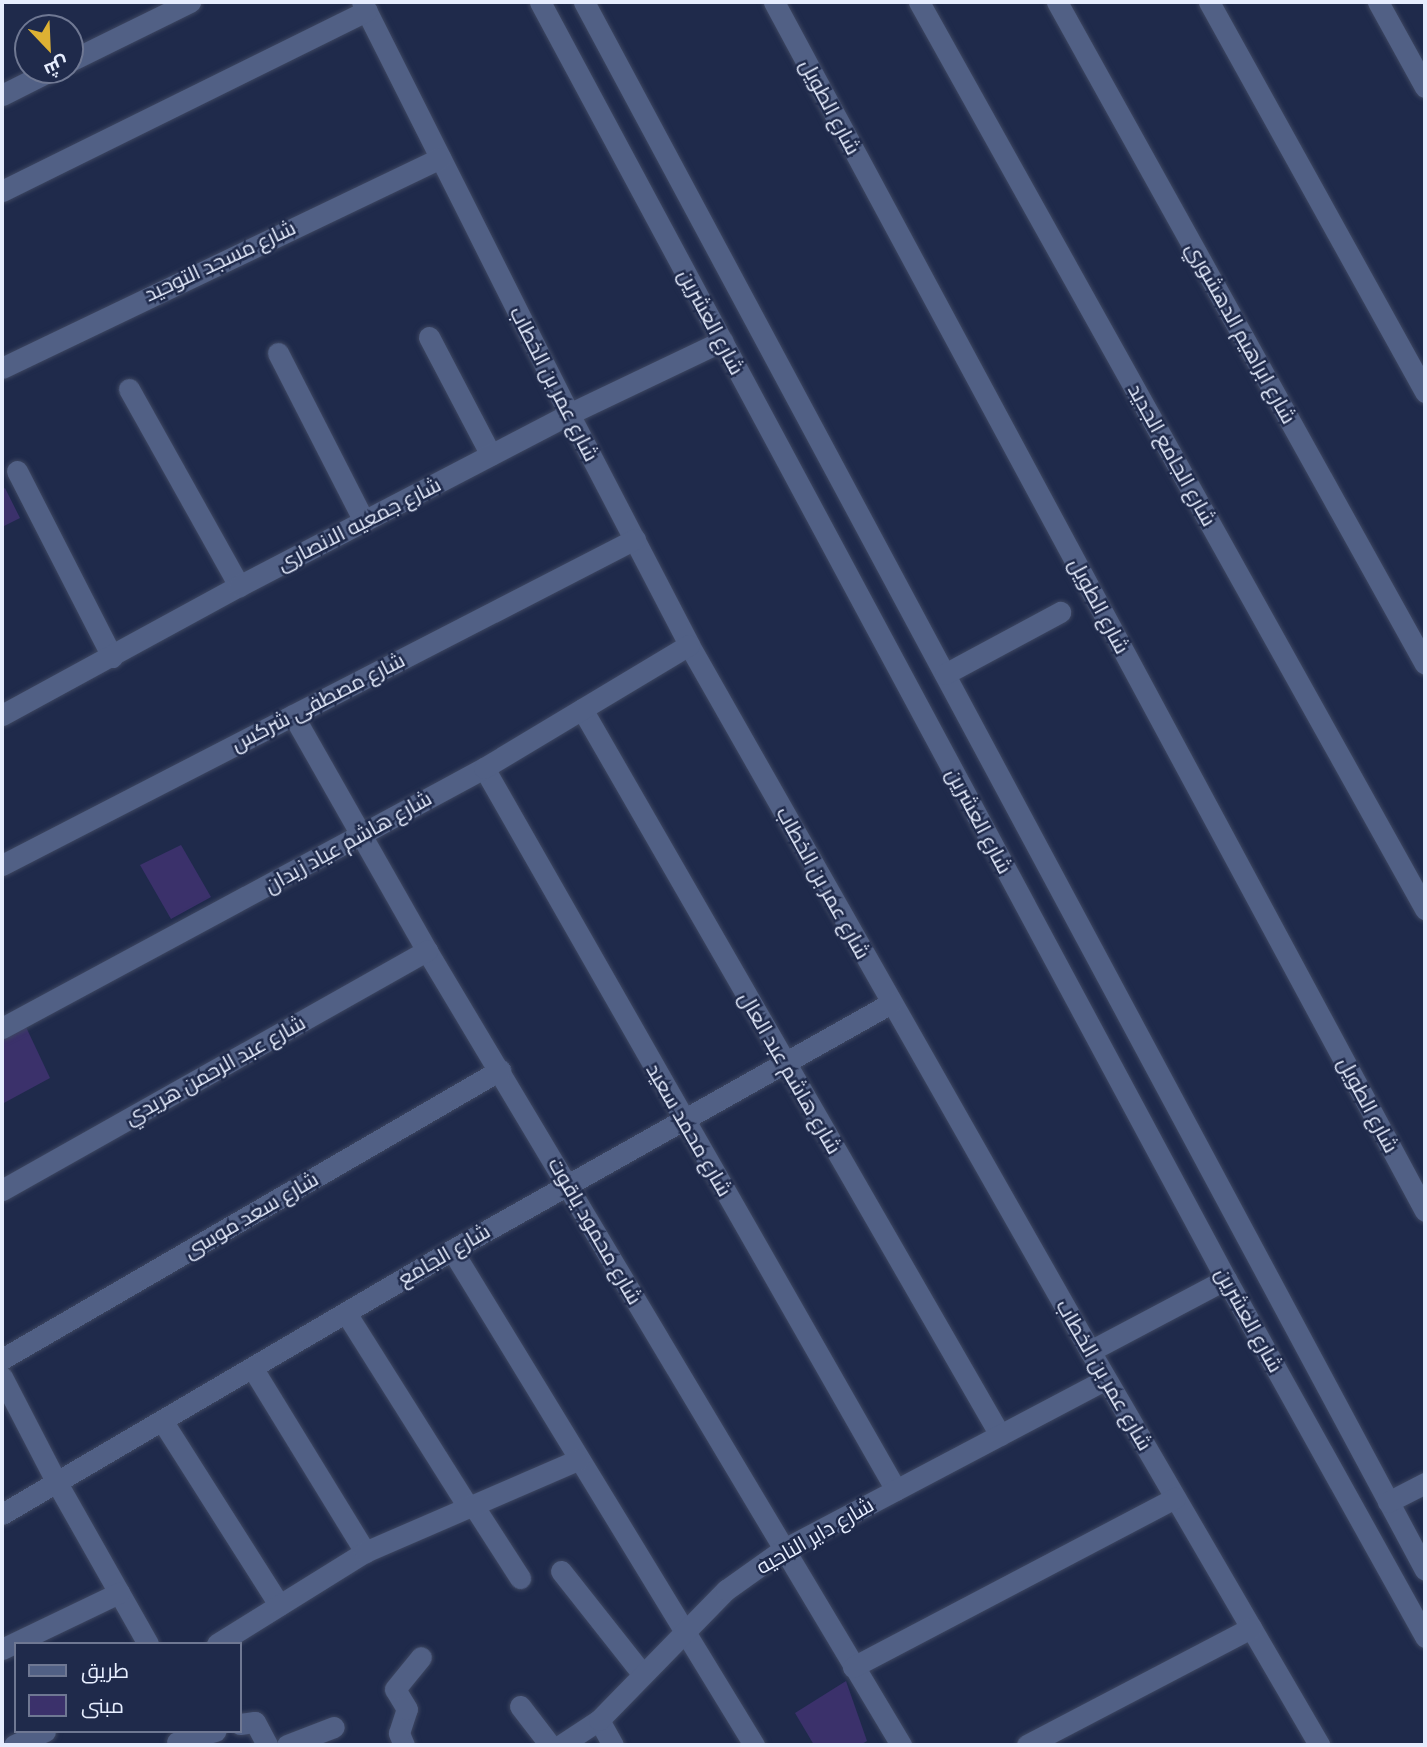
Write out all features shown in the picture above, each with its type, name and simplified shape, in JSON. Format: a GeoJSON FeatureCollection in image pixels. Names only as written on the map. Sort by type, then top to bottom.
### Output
{"type":"FeatureCollection","features":[{"type":"Feature","properties":{"kind":"street"},"geometry":{"type":"LineString","coordinates":[[84,54],[190,2]]}},
{"type":"Feature","properties":{"kind":"street","name":"شارع العشرين"},"geometry":{"type":"LineString","coordinates":[[540,2],[1226,1279],[1425,1637]]}},
{"type":"Feature","properties":{"kind":"street","name":"شارع العشرين"},"geometry":{"type":"LineString","coordinates":[[584,2],[1425,1570]]}},
{"type":"Feature","properties":{"kind":"street","name":"شارع الطويل"},"geometry":{"type":"LineString","coordinates":[[774,2],[1425,1211]]}},
{"type":"Feature","properties":{"kind":"street","name":"شارع الجامع الجديد"},"geometry":{"type":"LineString","coordinates":[[919,2],[1425,909]]}},
{"type":"Feature","properties":{"kind":"street","name":"شارع ابراهيم الدهشوري"},"geometry":{"type":"LineString","coordinates":[[1057,2],[1425,664]]}},
{"type":"Feature","properties":{"kind":"street"},"geometry":{"type":"LineString","coordinates":[[1209,2],[1425,392]]}},
{"type":"Feature","properties":{"kind":"street"},"geometry":{"type":"LineString","coordinates":[[1378,2],[1422,75]]}},
{"type":"Feature","properties":{"kind":"street"},"geometry":{"type":"LineString","coordinates":[[2,191],[365,6]]}},
{"type":"Feature","properties":{"kind":"street","name":"شارع عمر بن الخطاب"},"geometry":{"type":"LineString","coordinates":[[365,6],[569,414],[689,645],[1106,1380],[1319,1745]]}},
{"type":"Feature","properties":{"kind":"street"},"geometry":{"type":"LineString","coordinates":[[2,95],[24,84]]}},
{"type":"Feature","properties":{"kind":"street","name":"شارع مسجد التوحيد"},"geometry":{"type":"LineString","coordinates":[[2,368],[440,158]]}},
{"type":"Feature","properties":{"kind":"street"},"geometry":{"type":"LineString","coordinates":[[429,337],[491,455]]}},
{"type":"Feature","properties":{"kind":"street","name":"شارع جمعيه الانصارى"},"geometry":{"type":"LineString","coordinates":[[2,716],[239,586],[569,414],[722,341]]}},
{"type":"Feature","properties":{"kind":"street"},"geometry":{"type":"LineString","coordinates":[[278,354],[364,522]]}},
{"type":"Feature","properties":{"kind":"street"},"geometry":{"type":"LineString","coordinates":[[129,389],[239,586]]}},
{"type":"Feature","properties":{"kind":"street"},"geometry":{"type":"LineString","coordinates":[[17,471],[112,657]]}},
{"type":"Feature","properties":{"kind":"street","name":"شارع مصطفى شركس"},"geometry":{"type":"LineString","coordinates":[[2,865],[635,539]]}},
{"type":"Feature","properties":{"kind":"street"},"geometry":{"type":"LineString","coordinates":[[945,674],[1060,612]]}},
{"type":"Feature","properties":{"kind":"street","name":"شارع هاشم عياد زيدان"},"geometry":{"type":"LineString","coordinates":[[2,1028],[484,768],[689,645]]}},
{"type":"Feature","properties":{"kind":"street","name":"شارع هاشم عبد العال"},"geometry":{"type":"LineString","coordinates":[[582,709],[1000,1435]]}},
{"type":"Feature","properties":{"kind":"street","name":"شارع محمود ياقوت"},"geometry":{"type":"LineString","coordinates":[[293,715],[427,951],[500,1070],[782,1550],[901,1745]]}},
{"type":"Feature","properties":{"kind":"street","name":"شارع محمد سعيد"},"geometry":{"type":"LineString","coordinates":[[484,768],[895,1490]]}},
{"type":"Feature","properties":{"kind":"street","name":"شارع عبد الرحمن هريدي"},"geometry":{"type":"LineString","coordinates":[[2,1190],[427,951]]}},
{"type":"Feature","properties":{"kind":"street","name":"شارع الجامع"},"geometry":{"type":"LineString","coordinates":[[2,1514],[163,1422],[452,1250],[891,1003]]}},
{"type":"Feature","properties":{"kind":"street","name":"شارع سعد موسى"},"geometry":{"type":"LineString","coordinates":[[2,1359],[500,1070]]}},
{"type":"Feature","properties":{"kind":"street"},"geometry":{"type":"LineString","coordinates":[[452,1250],[754,1745]]}},
{"type":"Feature","properties":{"kind":"street"},"geometry":{"type":"LineString","coordinates":[[1090,1351],[1226,1279]]}},
{"type":"Feature","properties":{"kind":"street"},"geometry":{"type":"LineString","coordinates":[[346,1314],[470,1506],[520,1578]]}},
{"type":"Feature","properties":{"kind":"street"},"geometry":{"type":"LineString","coordinates":[[253,1369],[365,1552]]}},
{"type":"Feature","properties":{"kind":"street"},"geometry":{"type":"LineString","coordinates":[[2,1377],[57,1483],[147,1642]]}},
{"type":"Feature","properties":{"kind":"street","name":"شارع داير الناحيه"},"geometry":{"type":"LineString","coordinates":[[561,1745],[599,1720],[726,1590],[782,1550],[1106,1380]]}},
{"type":"Feature","properties":{"kind":"street"},"geometry":{"type":"LineString","coordinates":[[163,1422],[279,1605]]}},
{"type":"Feature","properties":{"kind":"street"},"geometry":{"type":"LineString","coordinates":[[220,1642],[365,1552],[578,1460]]}},
{"type":"Feature","properties":{"kind":"street"},"geometry":{"type":"LineString","coordinates":[[1388,1502],[1425,1483]]}},
{"type":"Feature","properties":{"kind":"street"},"geometry":{"type":"LineString","coordinates":[[853,1667],[1175,1498]]}},
{"type":"Feature","properties":{"kind":"street"},"geometry":{"type":"LineString","coordinates":[[561,1571],[643,1675]]}},
{"type":"Feature","properties":{"kind":"street"},"geometry":{"type":"LineString","coordinates":[[17,1642],[119,1593]]}},
{"type":"Feature","properties":{"kind":"street"},"geometry":{"type":"LineString","coordinates":[[1027,1745],[1251,1628]]}},
{"type":"Feature","properties":{"kind":"street"},"geometry":{"type":"LineString","coordinates":[[404,1745],[398,1733],[407,1709],[396,1689],[421,1657]]}},
{"type":"Feature","properties":{"kind":"street"},"geometry":{"type":"LineString","coordinates":[[520,1706],[550,1745]]}},
{"type":"Feature","properties":{"kind":"street"},"geometry":{"type":"LineString","coordinates":[[599,1720],[613,1745]]}},
{"type":"Feature","properties":{"kind":"street"},"geometry":{"type":"LineString","coordinates":[[242,1724],[255,1722],[267,1745]]}},
{"type":"Feature","properties":{"kind":"street"},"geometry":{"type":"LineString","coordinates":[[287,1745],[334,1727]]}},
{"type":"Feature","properties":{"kind":"street"},"geometry":{"type":"LineString","coordinates":[[15,1745],[41,1733]]}},
{"type":"Feature","properties":{"kind":"street"},"geometry":{"type":"LineString","coordinates":[[177,1740],[207,1733]]}},
{"type":"Feature","properties":{"kind":"building"},"geometry":{"type":"Polygon","coordinates":[[[5,488],[20,518],[2,527],[2,490],[5,488]]]}},
{"type":"Feature","properties":{"kind":"building"},"geometry":{"type":"Polygon","coordinates":[[[181,845],[211,897],[171,919],[140,865],[181,845]]]}},
{"type":"Feature","properties":{"kind":"building"},"geometry":{"type":"Polygon","coordinates":[[[26,1027],[50,1078],[2,1104],[2,1040],[26,1027]]]}},
{"type":"Feature","properties":{"kind":"building"},"geometry":{"type":"Polygon","coordinates":[[[846,1681],[867,1741],[860,1745],[814,1745],[795,1713],[846,1681]]]}}]}
